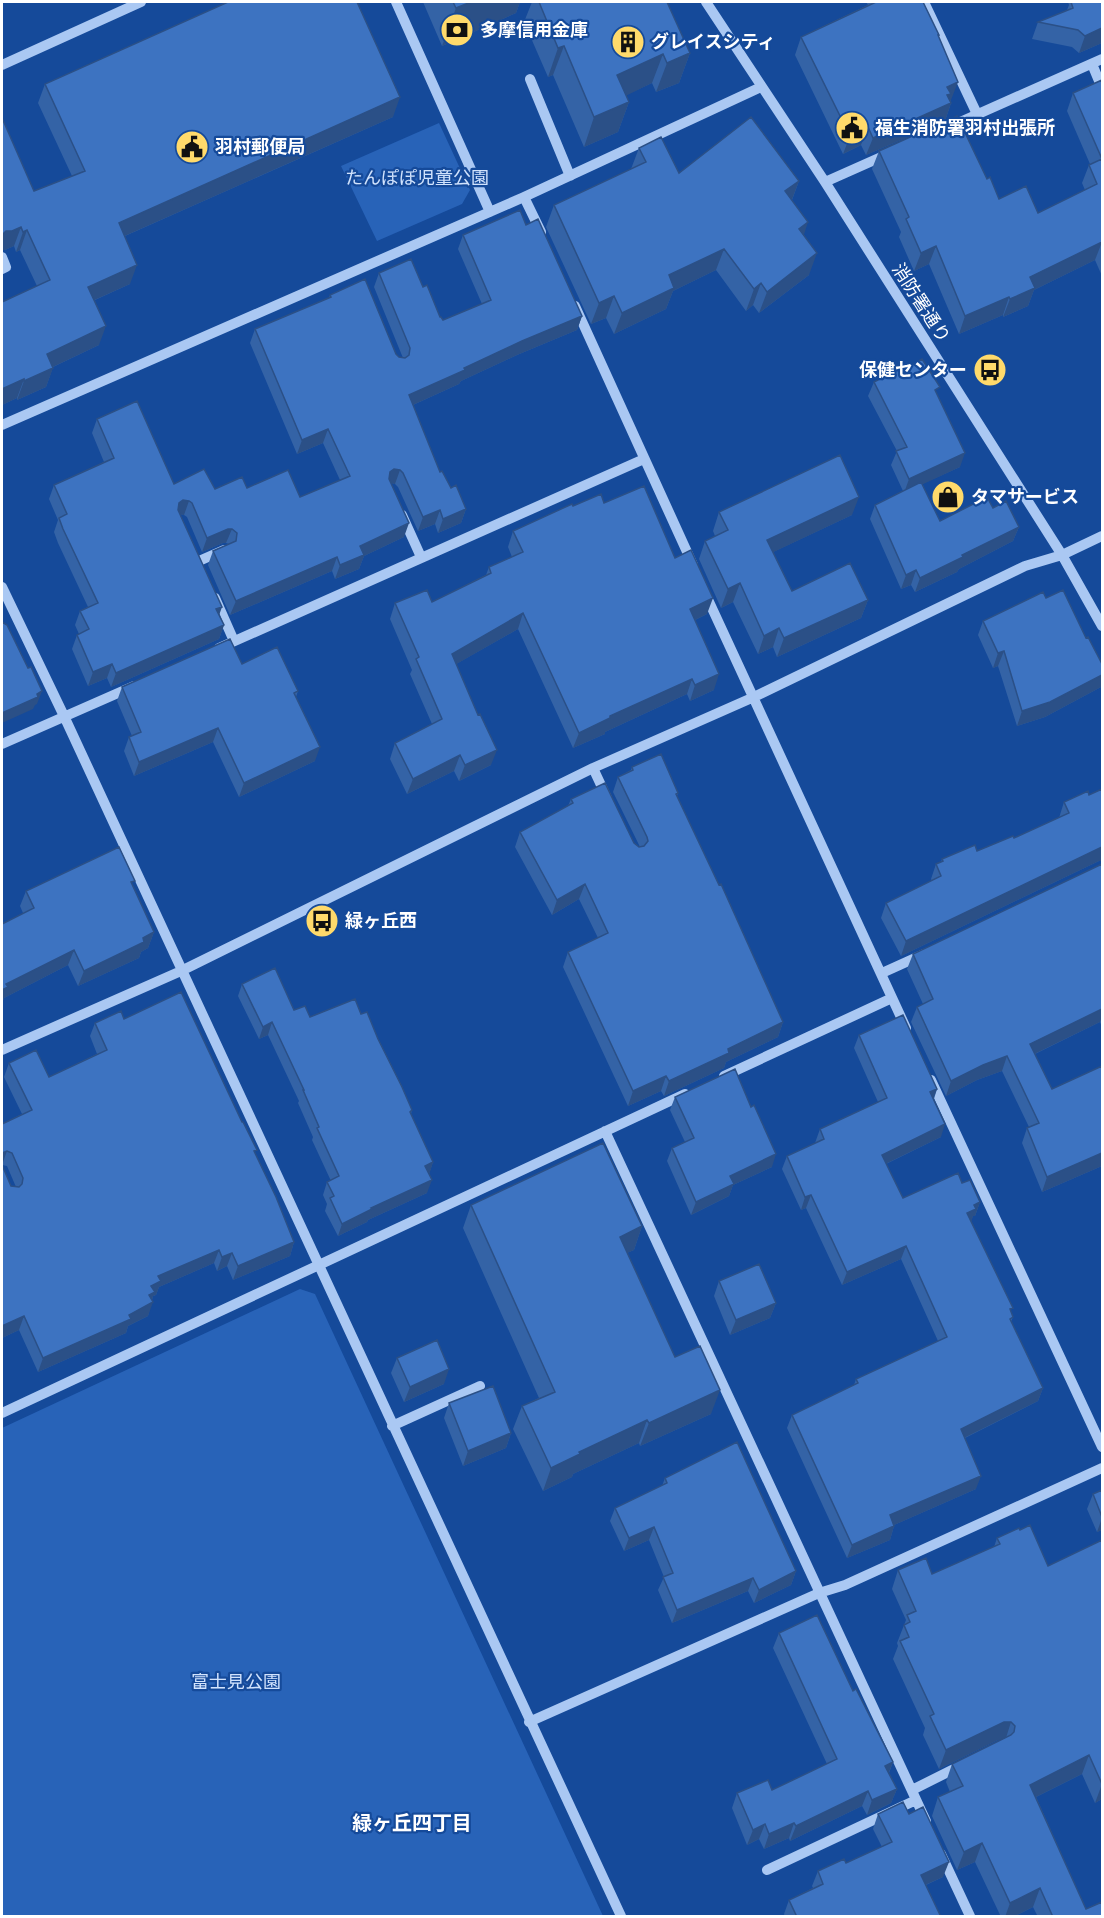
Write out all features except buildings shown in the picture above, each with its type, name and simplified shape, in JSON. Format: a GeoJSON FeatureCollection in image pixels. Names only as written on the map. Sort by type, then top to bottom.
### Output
{"type":"FeatureCollection","features":[{"type":"Feature","properties":{"kind":"street"},"geometry":{"type":"LineString","coordinates":[[2,66],[141,2]]}},
{"type":"Feature","properties":{"kind":"street"},"geometry":{"type":"LineString","coordinates":[[396,2],[490,212]]}},
{"type":"Feature","properties":{"kind":"street","name":"消防署通り"},"geometry":{"type":"LineString","coordinates":[[706,2],[825,182],[1062,555],[1102,626]]}},
{"type":"Feature","properties":{"kind":"street"},"geometry":{"type":"LineString","coordinates":[[924,2],[977,114]]}},
{"type":"Feature","properties":{"kind":"street"},"geometry":{"type":"LineString","coordinates":[[934,134],[1097,61],[1102,88]]}},
{"type":"Feature","properties":{"kind":"street"},"geometry":{"type":"LineString","coordinates":[[530,79],[570,176]]}},
{"type":"Feature","properties":{"kind":"street"},"geometry":{"type":"LineString","coordinates":[[2,425],[360,274],[761,87]]}},
{"type":"Feature","properties":{"kind":"street"},"geometry":{"type":"LineString","coordinates":[[825,182],[901,148]]}},
{"type":"Feature","properties":{"kind":"street"},"geometry":{"type":"LineString","coordinates":[[524,197],[544,239]]}},
{"type":"Feature","properties":{"kind":"street"},"geometry":{"type":"LineString","coordinates":[[2,257],[6,267],[2,269]]}},
{"type":"Feature","properties":{"kind":"street"},"geometry":{"type":"LineString","coordinates":[[568,291],[912,1041]]}},
{"type":"Feature","properties":{"kind":"street"},"geometry":{"type":"LineString","coordinates":[[213,651],[644,459]]}},
{"type":"Feature","properties":{"kind":"street"},"geometry":{"type":"LineString","coordinates":[[400,509],[421,557]]}},
{"type":"Feature","properties":{"kind":"street"},"geometry":{"type":"LineString","coordinates":[[2,1050],[181,971],[593,768],[753,697],[1025,566],[1062,555],[1102,536]]}},
{"type":"Feature","properties":{"kind":"street"},"geometry":{"type":"LineString","coordinates":[[199,561],[225,550]]}},
{"type":"Feature","properties":{"kind":"street"},"geometry":{"type":"LineString","coordinates":[[2,586],[14,624],[64,716],[621,1917]]}},
{"type":"Feature","properties":{"kind":"street"},"geometry":{"type":"LineString","coordinates":[[212,591],[234,641]]}},
{"type":"Feature","properties":{"kind":"street"},"geometry":{"type":"LineString","coordinates":[[2,744],[149,679]]}},
{"type":"Feature","properties":{"kind":"street"},"geometry":{"type":"LineString","coordinates":[[593,768],[611,806]]}},
{"type":"Feature","properties":{"kind":"street"},"geometry":{"type":"LineString","coordinates":[[882,974],[934,948]]}},
{"type":"Feature","properties":{"kind":"street"},"geometry":{"type":"LineString","coordinates":[[711,1082],[892,998]]}},
{"type":"Feature","properties":{"kind":"street"},"geometry":{"type":"LineString","coordinates":[[927,1073],[1102,1447]]}},
{"type":"Feature","properties":{"kind":"street"},"geometry":{"type":"LineString","coordinates":[[2,1413],[690,1092]]}},
{"type":"Feature","properties":{"kind":"street"},"geometry":{"type":"LineString","coordinates":[[605,1131],[931,1832]]}},
{"type":"Feature","properties":{"kind":"street"},"geometry":{"type":"LineString","coordinates":[[392,1426],[480,1386]]}},
{"type":"Feature","properties":{"kind":"street"},"geometry":{"type":"LineString","coordinates":[[529,1722],[819,1593],[845,1585],[1102,1468]]}},
{"type":"Feature","properties":{"kind":"street"},"geometry":{"type":"LineString","coordinates":[[767,1870],[914,1795],[971,1761]]}},
{"type":"Feature","properties":{"kind":"street"},"geometry":{"type":"LineString","coordinates":[[936,1842],[970,1917]]}},
{"type":"Feature","properties":{"kind":"green space","name":"たんぽぽ児童公園"},"geometry":{"type":"Polygon","coordinates":[[[439,123],[470,190],[462,204],[377,241],[341,166],[439,123]]]}},
{"type":"Feature","properties":{"kind":"green space","name":"富士見公園"},"geometry":{"type":"Polygon","coordinates":[[[300,1289],[315,1294],[603,1916],[2,1916],[2,1428],[300,1289]]]}},
{"type":"Feature","properties":{"kind":"place","name":"多摩信用金庫"},"geometry":{"type":"Point","coordinates":[457,30]}},
{"type":"Feature","properties":{"kind":"place","name":"グレイスシティ"},"geometry":{"type":"Point","coordinates":[628,42]}},
{"type":"Feature","properties":{"kind":"place","name":"福生消防署羽村出張所"},"geometry":{"type":"Point","coordinates":[852,128]}},
{"type":"Feature","properties":{"kind":"place","name":"羽村郵便局"},"geometry":{"type":"Point","coordinates":[192,147]}},
{"type":"Feature","properties":{"kind":"place","name":"保健センター"},"geometry":{"type":"Point","coordinates":[990,370]}},
{"type":"Feature","properties":{"kind":"place","name":"タマサービス"},"geometry":{"type":"Point","coordinates":[948,497]}},
{"type":"Feature","properties":{"kind":"place","name":"緑ヶ丘西"},"geometry":{"type":"Point","coordinates":[322,921]}},
{"type":"Feature","properties":{"kind":"district","name":"緑ヶ丘四丁目"},"geometry":{"type":"Point","coordinates":[412,1823]}}]}
